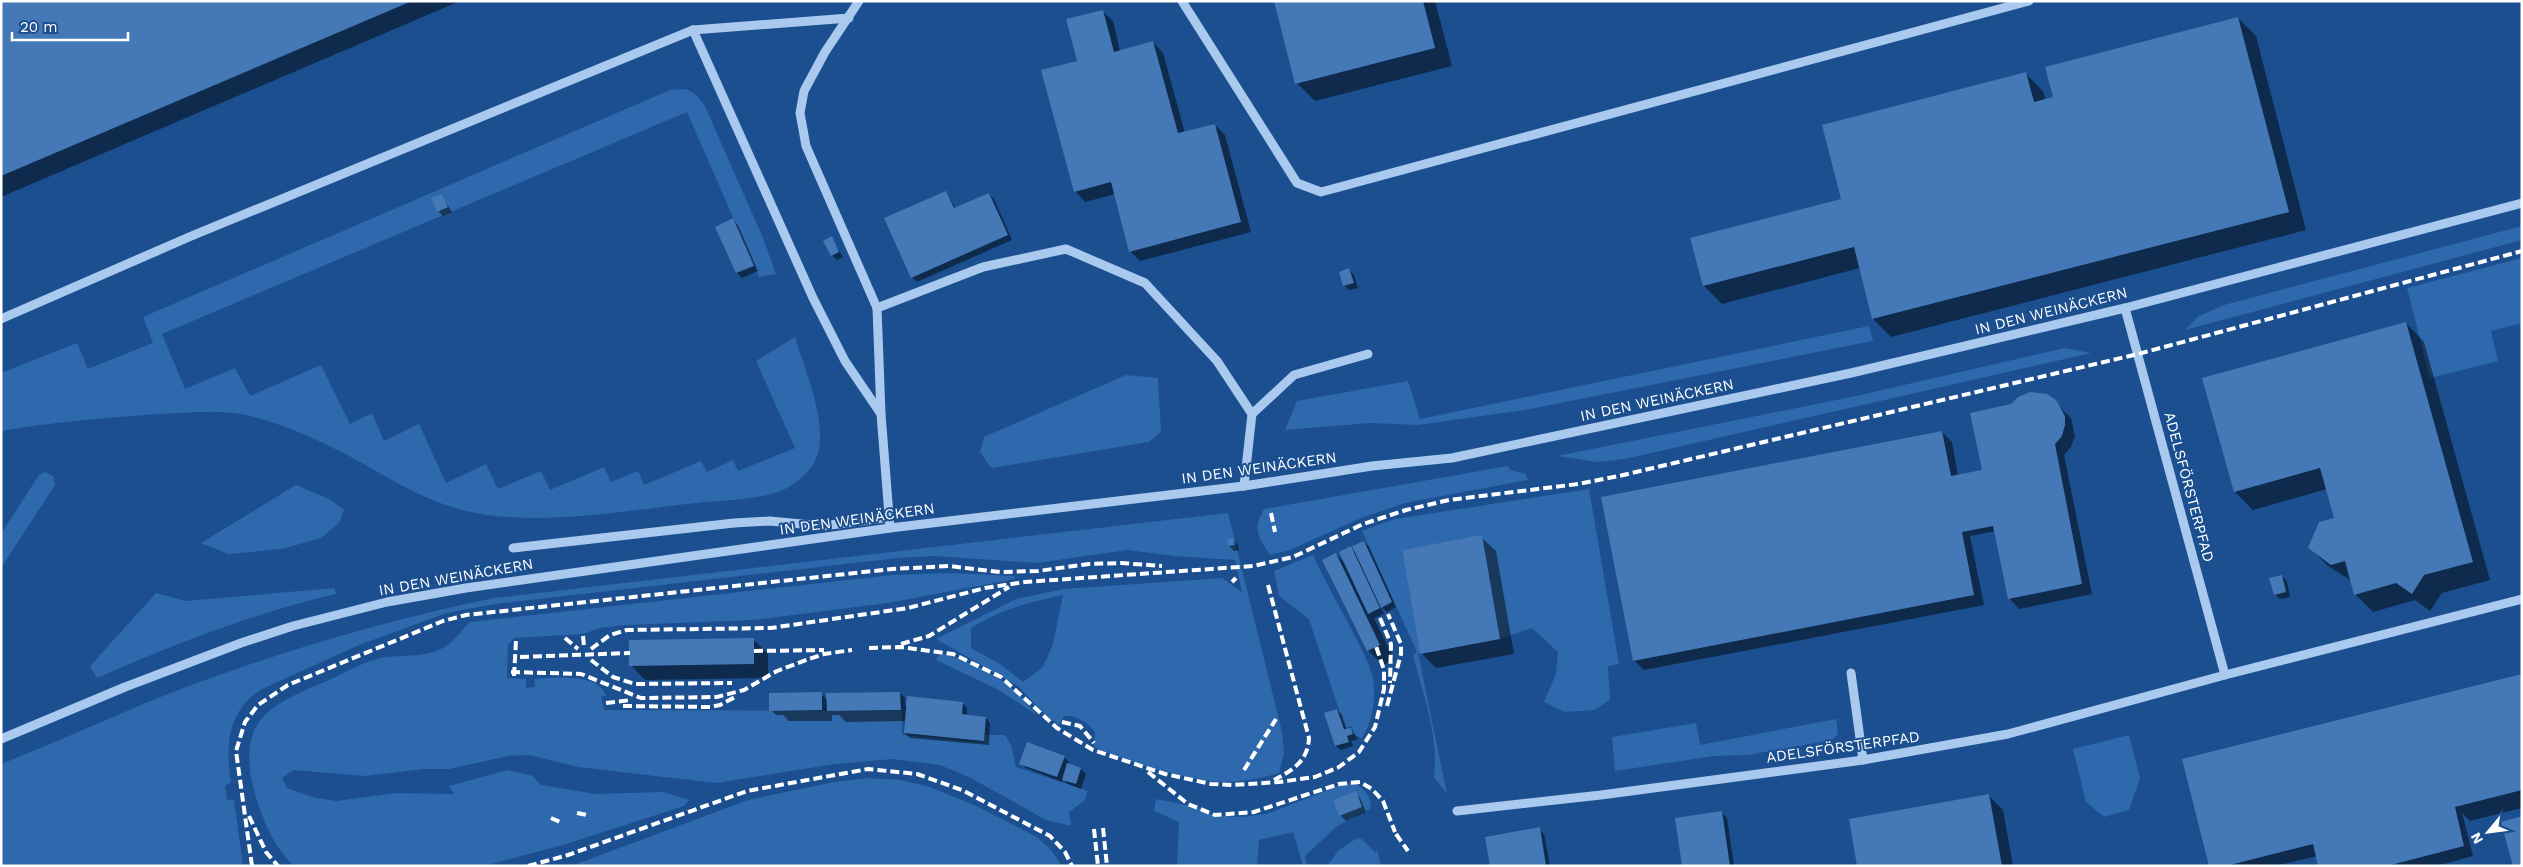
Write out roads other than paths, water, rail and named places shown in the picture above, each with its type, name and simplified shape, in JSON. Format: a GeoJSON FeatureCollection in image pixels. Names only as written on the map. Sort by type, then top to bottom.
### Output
{"type":"FeatureCollection","features":[{"type":"Feature","properties":{"kind":"street"},"geometry":{"type":"LineString","coordinates":[[859,1],[825,52],[804,91],[800,113],[806,146],[877,308],[881,414],[890,528]]}},
{"type":"Feature","properties":{"kind":"street"},"geometry":{"type":"LineString","coordinates":[[1182,1],[1297,183],[1321,192],[2030,1]]}},
{"type":"Feature","properties":{"kind":"street"},"geometry":{"type":"LineString","coordinates":[[1,319],[189,237],[693,30],[849,18]]}},
{"type":"Feature","properties":{"kind":"street"},"geometry":{"type":"LineString","coordinates":[[693,30],[813,298],[845,360],[881,414]]}},
{"type":"Feature","properties":{"kind":"street","name":"IN DEN WEINÄCKERN"},"geometry":{"type":"LineString","coordinates":[[1,739],[125,687],[241,643],[293,626],[387,602],[466,588],[890,528],[1244,486],[1372,466],[1452,458],[1851,373],[2125,308],[2522,203]]}},
{"type":"Feature","properties":{"kind":"street"},"geometry":{"type":"LineString","coordinates":[[877,308],[984,267],[1066,249],[1146,283],[1216,361],[1252,414],[1244,486]]}},
{"type":"Feature","properties":{"kind":"street","name":"ADELSFÖRSTERPFAD"},"geometry":{"type":"LineString","coordinates":[[2125,308],[2225,675]]}},
{"type":"Feature","properties":{"kind":"street"},"geometry":{"type":"LineString","coordinates":[[1252,414],[1294,375],[1368,354]]}},
{"type":"Feature","properties":{"kind":"street"},"geometry":{"type":"LineString","coordinates":[[513,548],[734,523],[770,521],[823,526],[890,517]]}},
{"type":"Feature","properties":{"kind":"street","name":"ADELSFÖRSTERPFAD"},"geometry":{"type":"LineString","coordinates":[[1457,811],[1602,795],[1862,760],[2008,734],[2225,675],[2522,599]]}},
{"type":"Feature","properties":{"kind":"street"},"geometry":{"type":"LineString","coordinates":[[1850,673],[1862,760]]}},
{"type":"Feature","properties":{"kind":"railway"},"geometry":{"type":"LineString","coordinates":[[591,649],[610,635],[627,630],[771,628],[908,608],[985,588],[1025,582],[1253,566],[1293,557],[1363,524],[1406,510],[1449,500],[1578,484],[1619,476],[2138,354],[2522,251]]}},
{"type":"Feature","properties":{"kind":"railway"},"geometry":{"type":"LineString","coordinates":[[1271,513],[1275,532]]}},
{"type":"Feature","properties":{"kind":"railway"},"geometry":{"type":"LineString","coordinates":[[252,866],[236,751],[245,722],[258,705],[288,685],[443,621],[466,615],[892,569],[949,566],[1000,572],[1038,571],[1089,564],[1121,563],[1162,566]]}},
{"type":"Feature","properties":{"kind":"railway"},"geometry":{"type":"LineString","coordinates":[[1232,582],[1236,578]]}},
{"type":"Feature","properties":{"kind":"railway"},"geometry":{"type":"LineString","coordinates":[[1268,585],[1309,738],[1306,753],[1298,764],[1274,780]]}},
{"type":"Feature","properties":{"kind":"railway"},"geometry":{"type":"LineString","coordinates":[[901,644],[929,636],[1009,587]]}},
{"type":"Feature","properties":{"kind":"railway"},"geometry":{"type":"LineString","coordinates":[[1387,706],[1401,654],[1401,644],[1388,614]]}},
{"type":"Feature","properties":{"kind":"railway"},"geometry":{"type":"LineString","coordinates":[[1380,618],[1391,644],[1390,683]]}},
{"type":"Feature","properties":{"kind":"railway"},"geometry":{"type":"LineString","coordinates":[[583,636],[584,646]]}},
{"type":"Feature","properties":{"kind":"railway"},"geometry":{"type":"LineString","coordinates":[[565,638],[578,649]]}},
{"type":"Feature","properties":{"kind":"railway"},"geometry":{"type":"LineString","coordinates":[[514,676],[516,640]]}},
{"type":"Feature","properties":{"kind":"railway"},"geometry":{"type":"LineString","coordinates":[[869,648],[900,647],[953,654],[1001,677],[1057,728],[1093,750],[1165,774],[1211,784],[1233,785],[1315,777],[1339,767],[1359,752],[1375,727],[1384,689],[1384,670],[1376,646]]}},
{"type":"Feature","properties":{"kind":"railway"},"geometry":{"type":"LineString","coordinates":[[754,651],[824,650]]}},
{"type":"Feature","properties":{"kind":"railway"},"geometry":{"type":"LineString","coordinates":[[511,672],[581,674],[641,698],[717,697],[744,690],[777,671],[809,659],[824,654],[852,650]]}},
{"type":"Feature","properties":{"kind":"railway"},"geometry":{"type":"LineString","coordinates":[[520,657],[630,653]]}},
{"type":"Feature","properties":{"kind":"railway"},"geometry":{"type":"LineString","coordinates":[[591,660],[613,677],[635,684],[732,683]]}},
{"type":"Feature","properties":{"kind":"railway"},"geometry":{"type":"LineString","coordinates":[[623,706],[710,707],[720,705],[737,696]]}},
{"type":"Feature","properties":{"kind":"railway"},"geometry":{"type":"LineString","coordinates":[[606,703],[631,700]]}},
{"type":"Feature","properties":{"kind":"railway"},"geometry":{"type":"LineString","coordinates":[[1244,770],[1276,719]]}},
{"type":"Feature","properties":{"kind":"railway"},"geometry":{"type":"LineString","coordinates":[[1062,722],[1080,726],[1094,743]]}},
{"type":"Feature","properties":{"kind":"railway"},"geometry":{"type":"LineString","coordinates":[[528,866],[568,855],[747,791],[868,769],[917,774],[962,790],[1050,836],[1065,852],[1072,866]]}},
{"type":"Feature","properties":{"kind":"railway"},"geometry":{"type":"LineString","coordinates":[[1148,772],[1188,804],[1215,815],[1254,812],[1339,784],[1360,782],[1372,789],[1383,801],[1395,832]]}},
{"type":"Feature","properties":{"kind":"railway"},"geometry":{"type":"LineString","coordinates":[[577,813],[587,815]]}},
{"type":"Feature","properties":{"kind":"railway"},"geometry":{"type":"LineString","coordinates":[[249,816],[266,852],[278,866]]}},
{"type":"Feature","properties":{"kind":"railway"},"geometry":{"type":"LineString","coordinates":[[551,818],[560,822]]}},
{"type":"Feature","properties":{"kind":"railway"},"geometry":{"type":"LineString","coordinates":[[1103,828],[1107,866]]}},
{"type":"Feature","properties":{"kind":"railway"},"geometry":{"type":"LineString","coordinates":[[1094,829],[1098,866]]}},
{"type":"Feature","properties":{"kind":"railway"},"geometry":{"type":"LineString","coordinates":[[1396,834],[1408,851]]}}]}
